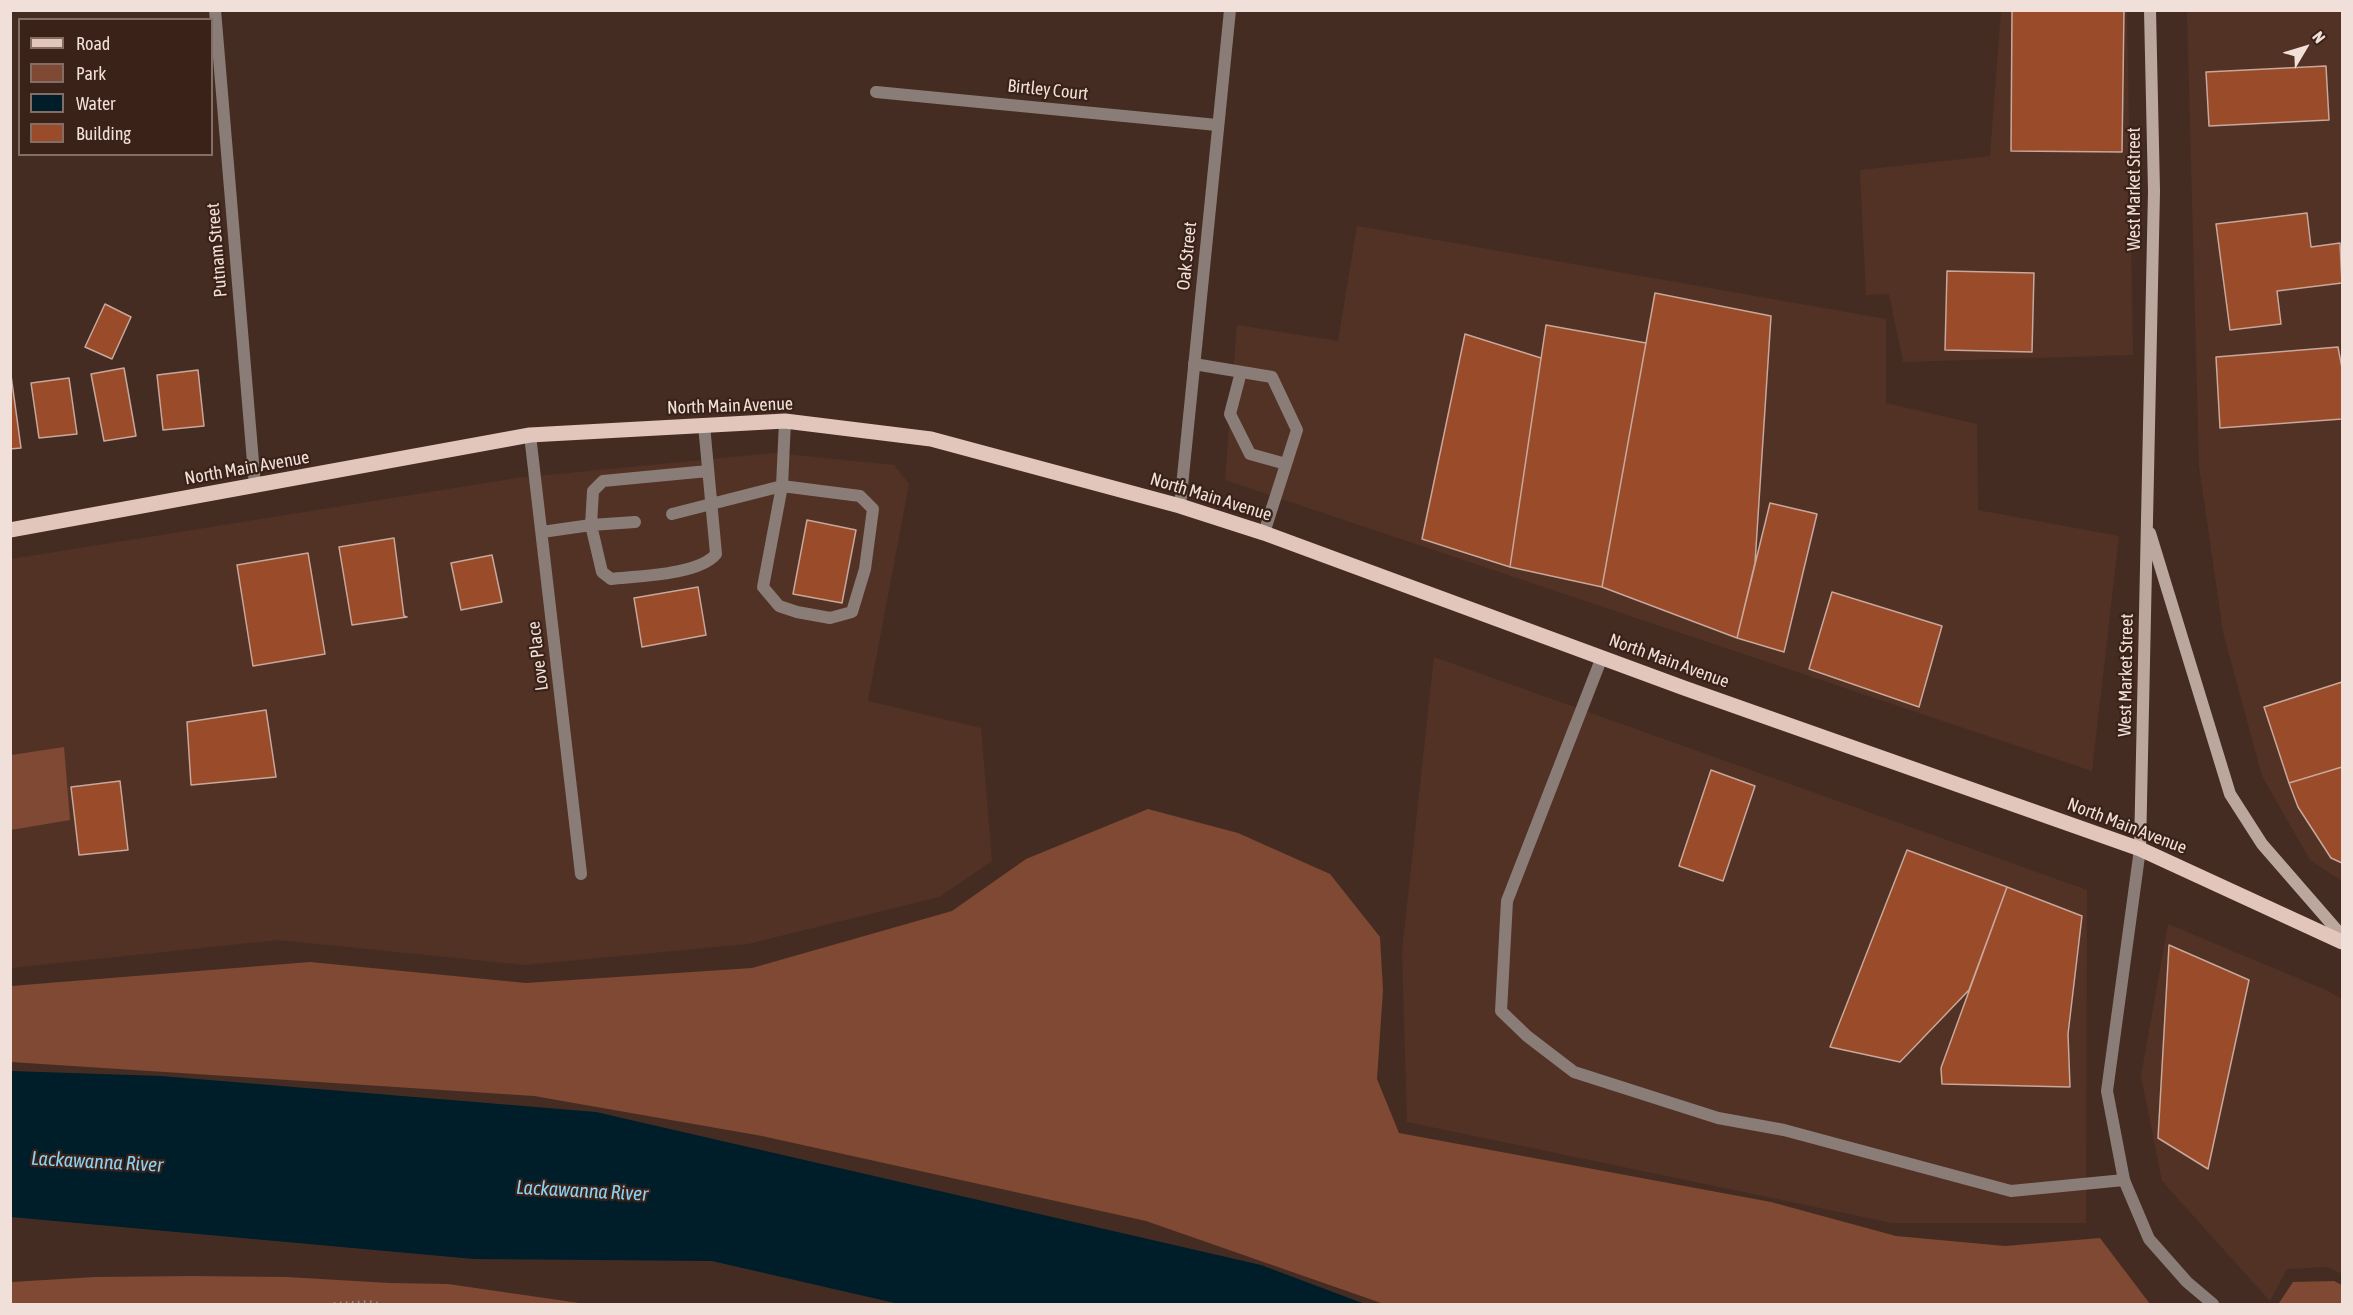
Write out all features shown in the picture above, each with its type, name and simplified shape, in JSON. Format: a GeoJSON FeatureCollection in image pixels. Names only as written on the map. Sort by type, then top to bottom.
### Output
{"type":"FeatureCollection","features":[{"type":"Feature","properties":{"kind":"main road","name":"West Market Street"},"geometry":{"type":"LineString","coordinates":[[2140,849],[2154,191],[2150,10]]}},
{"type":"Feature","properties":{"kind":"main road","name":"North Main Avenue"},"geometry":{"type":"LineString","coordinates":[[10,530],[530,435],[785,421],[931,439],[1180,506],[1264,533],[1602,657],[2140,849],[2343,942]]}},
{"type":"Feature","properties":{"kind":"main road"},"geometry":{"type":"LineString","coordinates":[[2147,522],[2230,794],[2262,844],[2343,936]]}},
{"type":"Feature","properties":{"kind":"street","name":"Putnam Street"},"geometry":{"type":"LineString","coordinates":[[215,10],[255,486]]}},
{"type":"Feature","properties":{"kind":"street","name":"Oak Street"},"geometry":{"type":"LineString","coordinates":[[1180,506],[1230,10]]}},
{"type":"Feature","properties":{"kind":"street","name":"Birtley Court"},"geometry":{"type":"LineString","coordinates":[[876,92],[1217,125]]}},
{"type":"Feature","properties":{"kind":"street"},"geometry":{"type":"LineString","coordinates":[[1194,364],[1272,377],[1297,430],[1264,533]]}},
{"type":"Feature","properties":{"kind":"street"},"geometry":{"type":"LineString","coordinates":[[1241,372],[1230,414],[1250,454],[1286,464]]}},
{"type":"Feature","properties":{"kind":"street"},"geometry":{"type":"LineString","coordinates":[[672,514],[782,486],[860,496],[873,509],[865,569],[852,612],[830,618],[797,612],[779,606],[763,588],[782,486],[785,421]]}},
{"type":"Feature","properties":{"kind":"street"},"geometry":{"type":"LineString","coordinates":[[704,425],[716,554],[710,561],[678,571],[611,579],[602,572],[591,525],[592,491],[603,481],[708,471]]}},
{"type":"Feature","properties":{"kind":"street","name":"Love Place"},"geometry":{"type":"LineString","coordinates":[[530,435],[581,873]]}},
{"type":"Feature","properties":{"kind":"street"},"geometry":{"type":"LineString","coordinates":[[542,532],[635,522]]}},
{"type":"Feature","properties":{"kind":"street"},"geometry":{"type":"LineString","coordinates":[[1602,657],[1507,901],[1501,1011],[1527,1036],[1574,1072],[1718,1118],[1784,1130],[2011,1191],[2124,1180]]}},
{"type":"Feature","properties":{"kind":"street","name":"West Market Street"},"geometry":{"type":"LineString","coordinates":[[2140,849],[2107,1091],[2124,1180],[2149,1239],[2187,1282],[2213,1305]]}},
{"type":"Feature","properties":{"kind":"path"},"geometry":{"type":"LineString","coordinates":[[334,1305],[369,1302],[379,1305]]}},
{"type":"Feature","properties":{"kind":"shaded area"},"geometry":{"type":"Polygon","coordinates":[[[2001,11],[2127,11],[2133,355],[1903,362],[1889,294],[1866,295],[1860,170],[1990,156],[2001,11]]]}},
{"type":"Feature","properties":{"kind":"shaded area"},"geometry":{"type":"Polygon","coordinates":[[[2187,11],[2342,11],[2342,881],[2310,860],[2262,776],[2223,632],[2199,466],[2187,11]]]}},
{"type":"Feature","properties":{"kind":"shaded area"},"geometry":{"type":"Polygon","coordinates":[[[1357,226],[1886,319],[1886,403],[1977,424],[1978,510],[2119,536],[2092,771],[1225,480],[1237,325],[1338,341],[1357,226]]]}},
{"type":"Feature","properties":{"kind":"shaded area"},"geometry":{"type":"Polygon","coordinates":[[[774,453],[894,465],[909,484],[868,701],[981,728],[992,861],[939,897],[748,944],[525,965],[278,940],[11,968],[11,559],[517,478],[774,453]]]}},
{"type":"Feature","properties":{"kind":"shaded area"},"geometry":{"type":"Polygon","coordinates":[[[1434,657],[2087,890],[2086,1223],[1892,1223],[1407,1122],[1402,951],[1434,657]]]}},
{"type":"Feature","properties":{"kind":"shaded area"},"geometry":{"type":"Polygon","coordinates":[[[2168,924],[2326,990],[2342,999],[2342,1274],[2328,1267],[2287,1269],[2270,1301],[2162,1181],[2141,1076],[2168,924]]]}},
{"type":"Feature","properties":{"kind":"green space"},"geometry":{"type":"Polygon","coordinates":[[[64,747],[70,820],[11,830],[11,755],[64,747]]]}},
{"type":"Feature","properties":{"kind":"green space"},"geometry":{"type":"Polygon","coordinates":[[[1148,809],[1238,833],[1330,874],[1380,937],[1383,990],[1377,1079],[1399,1133],[1771,1202],[1896,1236],[2005,1246],[2100,1238],[2150,1304],[1384,1304],[1146,1221],[762,1136],[534,1096],[11,1062],[11,986],[310,962],[526,983],[752,968],[952,911],[1026,859],[1148,809]]]}},
{"type":"Feature","properties":{"kind":"green space"},"geometry":{"type":"Polygon","coordinates":[[[95,1277],[287,1277],[448,1284],[586,1304],[11,1304],[11,1282],[95,1277]]]}},
{"type":"Feature","properties":{"kind":"green space"},"geometry":{"type":"Polygon","coordinates":[[[2334,1281],[2342,1285],[2342,1304],[2279,1303],[2293,1282],[2334,1281]]]}},
{"type":"Feature","properties":{"kind":"water","name":"Lackawanna River"},"geometry":{"type":"Polygon","coordinates":[[[11,1071],[161,1076],[596,1112],[1261,1265],[1365,1304],[899,1304],[712,1261],[474,1259],[11,1217],[11,1071]]]}},
{"type":"Feature","properties":{"kind":"building"},"geometry":{"type":"Polygon","coordinates":[[[2012,10],[2124,10],[2122,152],[2011,151],[2012,10]]]}},
{"type":"Feature","properties":{"kind":"building"},"geometry":{"type":"Polygon","coordinates":[[[2326,66],[2329,120],[2209,126],[2206,72],[2326,66]]]}},
{"type":"Feature","properties":{"kind":"building"},"geometry":{"type":"Polygon","coordinates":[[[2307,213],[2311,247],[2340,243],[2342,283],[2277,291],[2281,324],[2230,330],[2216,224],[2307,213]]]}},
{"type":"Feature","properties":{"kind":"building"},"geometry":{"type":"Polygon","coordinates":[[[1947,271],[2034,273],[2032,352],[1945,350],[1947,271]]]}},
{"type":"Feature","properties":{"kind":"building"},"geometry":{"type":"Polygon","coordinates":[[[1655,293],[1771,316],[1755,563],[1737,638],[1602,587],[1655,293]]]}},
{"type":"Feature","properties":{"kind":"building"},"geometry":{"type":"Polygon","coordinates":[[[105,304],[131,317],[112,359],[85,347],[105,304]]]}},
{"type":"Feature","properties":{"kind":"building"},"geometry":{"type":"Polygon","coordinates":[[[1546,325],[1646,343],[1602,587],[1510,567],[1546,325]]]}},
{"type":"Feature","properties":{"kind":"building"},"geometry":{"type":"Polygon","coordinates":[[[1465,334],[1541,358],[1510,567],[1422,539],[1465,334]]]}},
{"type":"Feature","properties":{"kind":"building"},"geometry":{"type":"Polygon","coordinates":[[[2338,347],[2342,368],[2342,419],[2220,428],[2216,357],[2338,347]]]}},
{"type":"Feature","properties":{"kind":"building"},"geometry":{"type":"Polygon","coordinates":[[[10,368],[21,448],[10,449],[10,368]]]}},
{"type":"Feature","properties":{"kind":"building"},"geometry":{"type":"Polygon","coordinates":[[[124,368],[136,436],[104,441],[91,374],[124,368]]]}},
{"type":"Feature","properties":{"kind":"building"},"geometry":{"type":"Polygon","coordinates":[[[198,370],[204,426],[163,430],[157,375],[198,370]]]}},
{"type":"Feature","properties":{"kind":"building"},"geometry":{"type":"Polygon","coordinates":[[[69,378],[77,434],[39,438],[31,383],[69,378]]]}},
{"type":"Feature","properties":{"kind":"building"},"geometry":{"type":"Polygon","coordinates":[[[1770,503],[1817,514],[1784,652],[1737,638],[1770,503]]]}},
{"type":"Feature","properties":{"kind":"building"},"geometry":{"type":"Polygon","coordinates":[[[807,520],[856,530],[842,603],[793,594],[807,520]]]}},
{"type":"Feature","properties":{"kind":"building"},"geometry":{"type":"Polygon","coordinates":[[[394,538],[404,616],[407,617],[352,625],[339,547],[394,538]]]}},
{"type":"Feature","properties":{"kind":"building"},"geometry":{"type":"Polygon","coordinates":[[[308,553],[325,654],[253,666],[237,565],[308,553]]]}},
{"type":"Feature","properties":{"kind":"building"},"geometry":{"type":"Polygon","coordinates":[[[492,555],[502,602],[461,610],[451,563],[492,555]]]}},
{"type":"Feature","properties":{"kind":"building"},"geometry":{"type":"Polygon","coordinates":[[[698,587],[706,635],[642,647],[634,598],[698,587]]]}},
{"type":"Feature","properties":{"kind":"building"},"geometry":{"type":"Polygon","coordinates":[[[1832,592],[1942,626],[1919,707],[1809,669],[1832,592]]]}},
{"type":"Feature","properties":{"kind":"building"},"geometry":{"type":"Polygon","coordinates":[[[2342,682],[2342,767],[2289,783],[2264,707],[2342,682]]]}},
{"type":"Feature","properties":{"kind":"building"},"geometry":{"type":"Polygon","coordinates":[[[266,710],[276,777],[191,785],[187,722],[266,710]]]}},
{"type":"Feature","properties":{"kind":"building"},"geometry":{"type":"Polygon","coordinates":[[[2342,767],[2342,863],[2331,858],[2298,807],[2289,783],[2342,767]]]}},
{"type":"Feature","properties":{"kind":"building"},"geometry":{"type":"Polygon","coordinates":[[[1711,770],[1755,786],[1723,881],[1679,866],[1711,770]]]}},
{"type":"Feature","properties":{"kind":"building"},"geometry":{"type":"Polygon","coordinates":[[[120,781],[128,850],[79,855],[71,787],[120,781]]]}},
{"type":"Feature","properties":{"kind":"building"},"geometry":{"type":"Polygon","coordinates":[[[1907,850],[2007,887],[1969,990],[1900,1062],[1830,1047],[1907,850]]]}},
{"type":"Feature","properties":{"kind":"building"},"geometry":{"type":"Polygon","coordinates":[[[2007,887],[2082,916],[2068,1034],[2070,1087],[1942,1084],[1941,1068],[2007,887]]]}},
{"type":"Feature","properties":{"kind":"building"},"geometry":{"type":"Polygon","coordinates":[[[2169,945],[2249,980],[2208,1169],[2158,1138],[2169,945]]]}}]}
